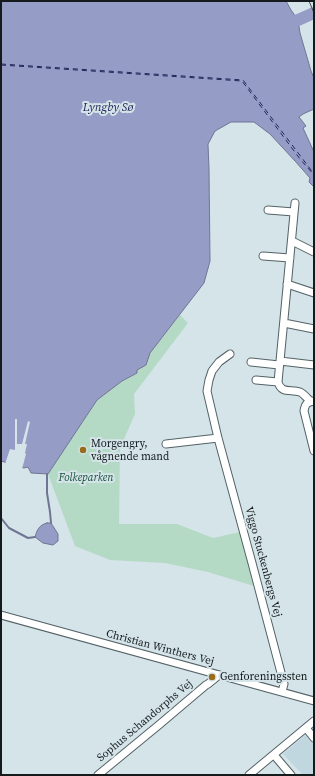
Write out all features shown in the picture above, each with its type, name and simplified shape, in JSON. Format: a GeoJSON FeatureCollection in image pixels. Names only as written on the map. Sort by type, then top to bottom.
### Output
{"type":"FeatureCollection","features":[{"type":"Feature","properties":{"kind":"street"},"geometry":{"type":"LineString","coordinates":[[295,203],[278,382],[284,390],[300,392],[310,402],[304,411],[314,451]]}},
{"type":"Feature","properties":{"kind":"street"},"geometry":{"type":"LineString","coordinates":[[268,210],[294,212]]}},
{"type":"Feature","properties":{"kind":"street"},"geometry":{"type":"LineString","coordinates":[[292,241],[314,252]]}},
{"type":"Feature","properties":{"kind":"street"},"geometry":{"type":"LineString","coordinates":[[263,256],[290,258]]}},
{"type":"Feature","properties":{"kind":"street"},"geometry":{"type":"LineString","coordinates":[[287,284],[314,293]]}},
{"type":"Feature","properties":{"kind":"street"},"geometry":{"type":"LineString","coordinates":[[284,323],[314,329]]}},
{"type":"Feature","properties":{"kind":"street","name":"Viggo Stuckenbergs Vej"},"geometry":{"type":"LineString","coordinates":[[230,354],[219,362],[212,371],[207,391],[218,438],[284,684],[282,692]]}},
{"type":"Feature","properties":{"kind":"street"},"geometry":{"type":"LineString","coordinates":[[251,362],[314,365]]}},
{"type":"Feature","properties":{"kind":"street"},"geometry":{"type":"LineString","coordinates":[[256,380],[278,382]]}},
{"type":"Feature","properties":{"kind":"street"},"geometry":{"type":"LineString","coordinates":[[166,444],[218,438]]}},
{"type":"Feature","properties":{"kind":"street","name":"Christian Winthers Vej"},"geometry":{"type":"LineString","coordinates":[[1,615],[314,701]]}},
{"type":"Feature","properties":{"kind":"street","name":"Sophus Schandorphs Vej"},"geometry":{"type":"LineString","coordinates":[[203,671],[206,685]]}},
{"type":"Feature","properties":{"kind":"street","name":"Sophus Schandorphs Vej"},"geometry":{"type":"LineString","coordinates":[[98,775],[219,675]]}},
{"type":"Feature","properties":{"kind":"street"},"geometry":{"type":"LineString","coordinates":[[249,775],[314,721]]}},
{"type":"Feature","properties":{"kind":"street"},"geometry":{"type":"LineString","coordinates":[[306,728],[314,738]]}},
{"type":"Feature","properties":{"kind":"street"},"geometry":{"type":"LineString","coordinates":[[274,754],[291,775]]}},
{"type":"Feature","properties":{"kind":"shaded area"},"geometry":{"type":"Polygon","coordinates":[[[313,728],[314,775],[303,775],[283,754],[313,728]]]}},
{"type":"Feature","properties":{"kind":"green space","name":"Folkeparken"},"geometry":{"type":"Polygon","coordinates":[[[180,315],[188,323],[134,394],[135,414],[120,448],[119,524],[177,524],[213,538],[240,532],[254,586],[208,572],[165,563],[110,560],[75,546],[48,474],[97,400],[122,381],[137,373],[137,370],[146,365],[150,353],[180,315]]]}},
{"type":"Feature","properties":{"kind":"water","name":"Lyngby Sø"},"geometry":{"type":"Polygon","coordinates":[[[1,1],[286,1],[298,20],[300,33],[314,78],[314,109],[299,117],[306,126],[303,128],[314,152],[314,187],[309,182],[310,178],[295,161],[270,134],[254,122],[231,122],[215,131],[208,144],[210,261],[204,283],[150,353],[146,365],[137,370],[137,373],[122,381],[97,400],[48,474],[31,473],[28,467],[24,468],[1,461],[1,1]]]}},
{"type":"Feature","properties":{"kind":"water"},"geometry":{"type":"Polygon","coordinates":[[[47,523],[51,523],[58,534],[58,541],[53,545],[43,543],[35,537],[39,528],[47,523]]]}},
{"type":"Feature","properties":{"kind":"pier"},"geometry":{"type":"Polygon","coordinates":[[[15,419],[17,419],[17,444],[22,444],[28,421],[30,422],[25,444],[27,444],[26,454],[22,469],[5,464],[10,449],[15,450],[15,419]]]}},
{"type":"Feature","properties":{"kind":"waterway"},"geometry":{"type":"LineString","coordinates":[[298,20],[314,13]]}},
{"type":"Feature","properties":{"kind":"waterway"},"geometry":{"type":"LineString","coordinates":[[47,474],[47,493],[51,523]]}},
{"type":"Feature","properties":{"kind":"waterway"},"geometry":{"type":"LineString","coordinates":[[1,518],[9,528],[28,538],[35,537]]}},
{"type":"Feature","properties":{"kind":"ferry route"},"geometry":{"type":"LineString","coordinates":[[1,64],[243,80],[314,174]]}},
{"type":"Feature","properties":{"kind":"ferry route"},"geometry":{"type":"LineString","coordinates":[[1,65],[242,81],[300,159],[314,175]]}},
{"type":"Feature","properties":{"kind":"tram line"},"geometry":{"type":"LineString","coordinates":[[309,1],[314,13]]}},
{"type":"Feature","properties":{"kind":"place","name":"Morgengry, vågnende mand"},"geometry":{"type":"Point","coordinates":[83,450]}},
{"type":"Feature","properties":{"kind":"place","name":"Genforeningssten"},"geometry":{"type":"Point","coordinates":[212,677]}}]}
